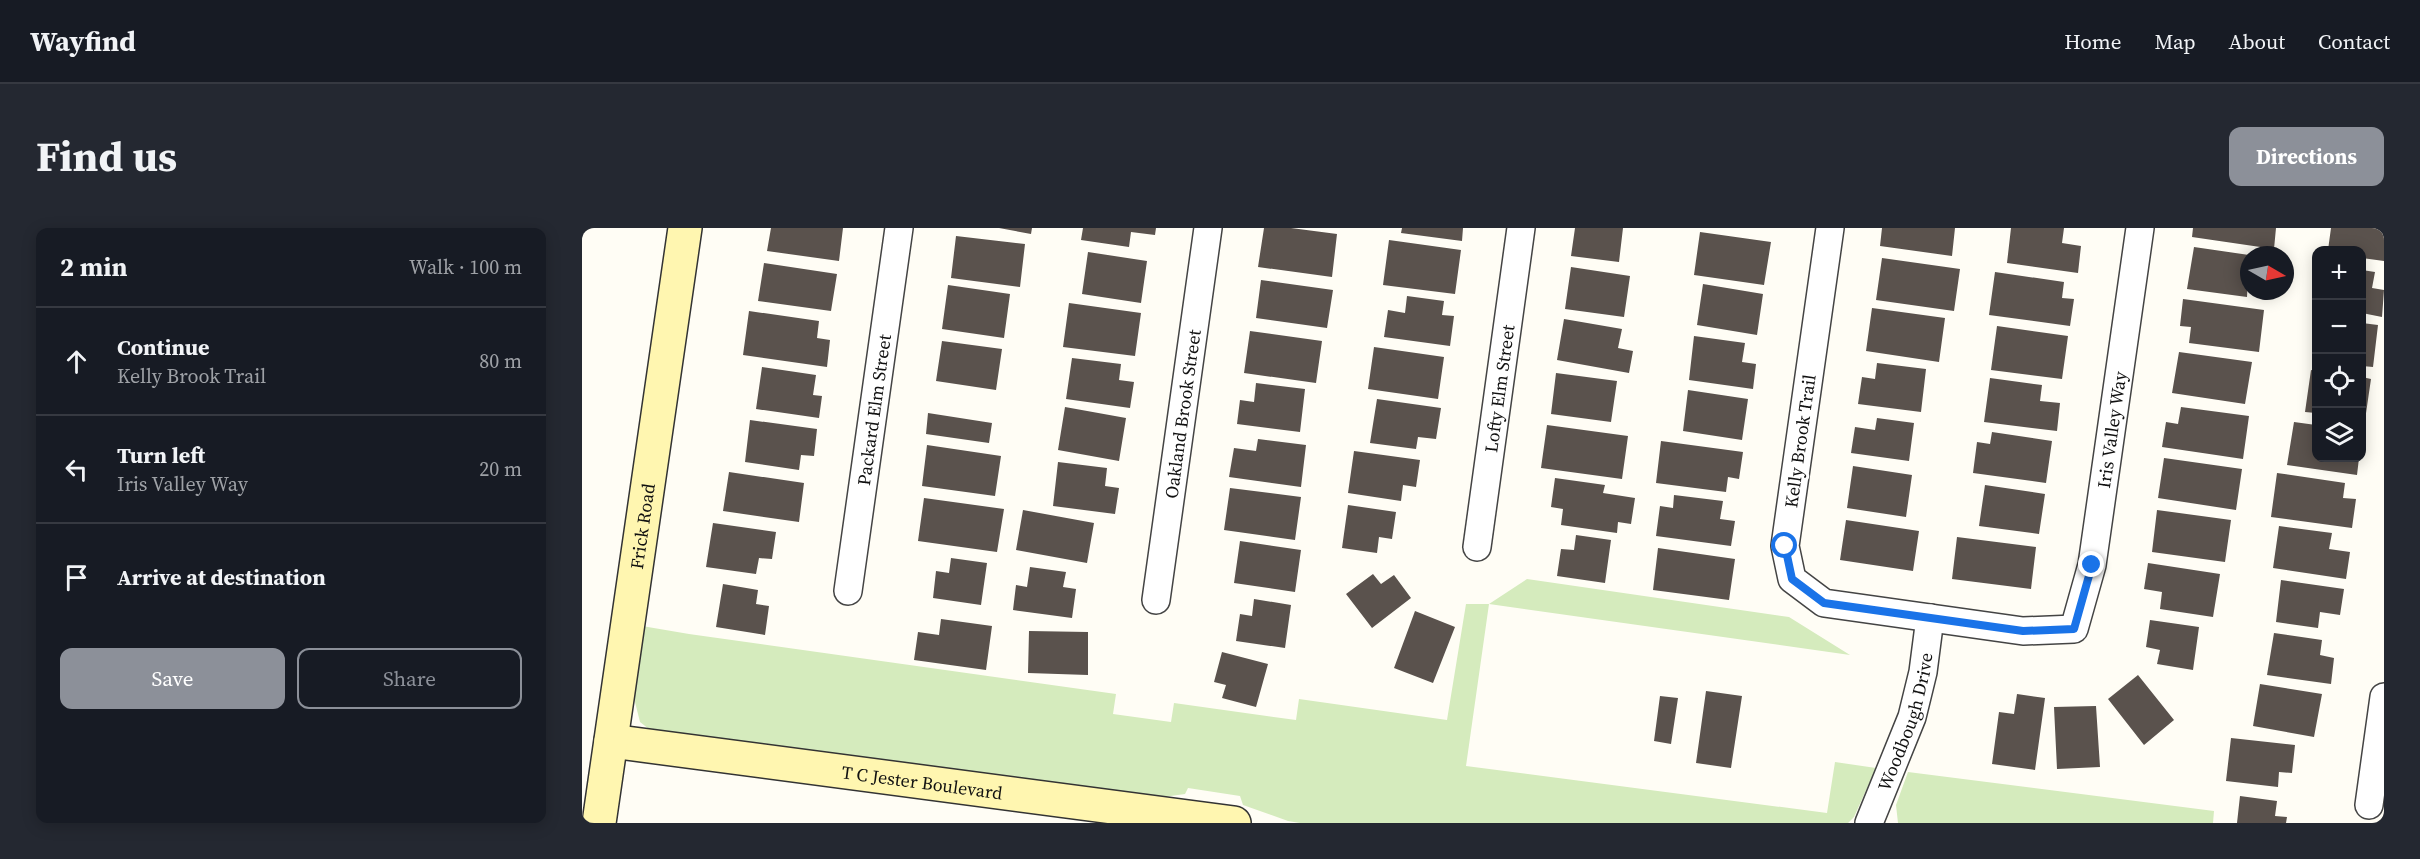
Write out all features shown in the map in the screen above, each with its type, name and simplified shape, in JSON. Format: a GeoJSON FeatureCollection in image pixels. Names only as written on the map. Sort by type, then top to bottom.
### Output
{"type":"FeatureCollection","features":[{"type":"Feature","properties":{"kind":"street","name":"Frick Road"},"geometry":{"type":"LineString","coordinates":[[599,823],[685,228]]}},
{"type":"Feature","properties":{"kind":"street","name":"Packard Elm Street"},"geometry":{"type":"LineString","coordinates":[[848,591],[899,228]]}},
{"type":"Feature","properties":{"kind":"street","name":"Oakland Brook Street"},"geometry":{"type":"LineString","coordinates":[[1156,600],[1208,228]]}},
{"type":"Feature","properties":{"kind":"street","name":"Lofty Elm Street"},"geometry":{"type":"LineString","coordinates":[[1477,547],[1521,228]]}},
{"type":"Feature","properties":{"kind":"street","name":"Kelly Brook Trail"},"geometry":{"type":"LineString","coordinates":[[1830,228],[1785,546],[1792,579],[1824,603],[2023,631],[2074,629]]}},
{"type":"Feature","properties":{"kind":"street","name":"Iris Valley Way"},"geometry":{"type":"LineString","coordinates":[[2074,629],[2092,565],[2140,228]]}},
{"type":"Feature","properties":{"kind":"street","name":"Woodbough Drive"},"geometry":{"type":"LineString","coordinates":[[1869,823],[1912,717],[1923,672],[1930,618]]}},
{"type":"Feature","properties":{"kind":"street"},"geometry":{"type":"LineString","coordinates":[[2369,805],[2384,697]]}},
{"type":"Feature","properties":{"kind":"street","name":"T C Jester Boulevard"},"geometry":{"type":"LineString","coordinates":[[611,741],[1234,823]]}},
{"type":"Feature","properties":{"kind":"green space"},"geometry":{"type":"Polygon","coordinates":[[[1527,579],[1789,617],[1850,655],[1489,604],[1527,579]]]}},
{"type":"Feature","properties":{"kind":"green space"},"geometry":{"type":"Polygon","coordinates":[[[1466,604],[1489,604],[1466,766],[1827,813],[1835,762],[1876,768],[1854,817],[1848,823],[1300,823],[1243,805],[1240,796],[1188,788],[1185,794],[1142,800],[654,733],[640,722],[633,694],[642,626],[1116,694],[1113,714],[1171,722],[1174,703],[1296,720],[1299,699],[1447,720],[1466,604]]]}},
{"type":"Feature","properties":{"kind":"green space"},"geometry":{"type":"Polygon","coordinates":[[[1908,772],[2214,811],[2213,823],[1898,823],[1896,805],[1908,772]]]}},
{"type":"Feature","properties":{"kind":"building"},"geometry":{"type":"Polygon","coordinates":[[[771,228],[843,228],[839,261],[767,251],[771,228]]]}},
{"type":"Feature","properties":{"kind":"building"},"geometry":{"type":"Polygon","coordinates":[[[999,228],[1032,228],[1031,234],[999,228]]]}},
{"type":"Feature","properties":{"kind":"building"},"geometry":{"type":"Polygon","coordinates":[[[1083,228],[1156,228],[1155,235],[1131,232],[1129,247],[1081,240],[1083,228]]]}},
{"type":"Feature","properties":{"kind":"building"},"geometry":{"type":"Polygon","coordinates":[[[1264,228],[1291,228],[1337,234],[1332,277],[1258,267],[1264,228]]]}},
{"type":"Feature","properties":{"kind":"building"},"geometry":{"type":"Polygon","coordinates":[[[1402,228],[1463,228],[1462,241],[1401,233],[1402,228]]]}},
{"type":"Feature","properties":{"kind":"building"},"geometry":{"type":"Polygon","coordinates":[[[1575,228],[1623,228],[1619,262],[1571,256],[1575,228]]]}},
{"type":"Feature","properties":{"kind":"building"},"geometry":{"type":"Polygon","coordinates":[[[1882,228],[1955,228],[1952,256],[1880,246],[1882,228]]]}},
{"type":"Feature","properties":{"kind":"building"},"geometry":{"type":"Polygon","coordinates":[[[2011,228],[2064,228],[2062,243],[2081,246],[2078,273],[2007,263],[2011,228]]]}},
{"type":"Feature","properties":{"kind":"building"},"geometry":{"type":"Polygon","coordinates":[[[2193,228],[2276,228],[2274,246],[2254,246],[2192,237],[2193,228]]]}},
{"type":"Feature","properties":{"kind":"building"},"geometry":{"type":"Polygon","coordinates":[[[2331,228],[2384,228],[2384,261],[2366,259],[2366,246],[2329,246],[2331,228]]]}},
{"type":"Feature","properties":{"kind":"building"},"geometry":{"type":"Polygon","coordinates":[[[1700,232],[1771,242],[1764,285],[1694,275],[1700,232]]]}},
{"type":"Feature","properties":{"kind":"building"},"geometry":{"type":"Polygon","coordinates":[[[956,236],[1025,244],[1020,287],[951,278],[956,236]]]}},
{"type":"Feature","properties":{"kind":"building"},"geometry":{"type":"Polygon","coordinates":[[[1389,240],[1461,250],[1455,294],[1383,285],[1389,240]]]}},
{"type":"Feature","properties":{"kind":"building"},"geometry":{"type":"Polygon","coordinates":[[[2194,247],[2240,254],[2240,296],[2187,289],[2194,247]]]}},
{"type":"Feature","properties":{"kind":"building"},"geometry":{"type":"Polygon","coordinates":[[[1088,252],[1147,261],[1141,303],[1082,294],[1088,252]]]}},
{"type":"Feature","properties":{"kind":"building"},"geometry":{"type":"Polygon","coordinates":[[[1882,258],[1960,269],[1954,311],[1876,300],[1882,258]]]}},
{"type":"Feature","properties":{"kind":"building"},"geometry":{"type":"Polygon","coordinates":[[[764,263],[837,274],[831,311],[758,301],[764,263]]]}},
{"type":"Feature","properties":{"kind":"building"},"geometry":{"type":"Polygon","coordinates":[[[1571,267],[1630,276],[1624,317],[1565,309],[1571,267]]]}},
{"type":"Feature","properties":{"kind":"building"},"geometry":{"type":"Polygon","coordinates":[[[2366,271],[2375,272],[2372,288],[2384,290],[2382,317],[2366,314],[2366,271]]]}},
{"type":"Feature","properties":{"kind":"building"},"geometry":{"type":"Polygon","coordinates":[[[1995,272],[2064,282],[2062,298],[2074,299],[2070,326],[1989,315],[1995,272]]]}},
{"type":"Feature","properties":{"kind":"building"},"geometry":{"type":"Polygon","coordinates":[[[1261,280],[1333,290],[1327,328],[1256,318],[1261,280]]]}},
{"type":"Feature","properties":{"kind":"building"},"geometry":{"type":"Polygon","coordinates":[[[1703,284],[1763,294],[1757,335],[1697,325],[1703,284]]]}},
{"type":"Feature","properties":{"kind":"building"},"geometry":{"type":"Polygon","coordinates":[[[948,285],[1010,294],[1004,338],[942,329],[948,285]]]}},
{"type":"Feature","properties":{"kind":"building"},"geometry":{"type":"Polygon","coordinates":[[[1407,296],[1444,301],[1442,315],[1454,316],[1450,346],[1384,337],[1388,310],[1405,313],[1407,296]]]}},
{"type":"Feature","properties":{"kind":"building"},"geometry":{"type":"Polygon","coordinates":[[[2183,299],[2264,310],[2259,352],[2189,343],[2191,327],[2180,326],[2183,299]]]}},
{"type":"Feature","properties":{"kind":"building"},"geometry":{"type":"Polygon","coordinates":[[[1069,303],[1141,313],[1135,356],[1063,347],[1069,303]]]}},
{"type":"Feature","properties":{"kind":"building"},"geometry":{"type":"Polygon","coordinates":[[[1872,308],[1945,318],[1939,362],[1866,351],[1872,308]]]}},
{"type":"Feature","properties":{"kind":"building"},"geometry":{"type":"Polygon","coordinates":[[[749,311],[819,321],[817,338],[830,340],[827,367],[743,355],[749,311]]]}},
{"type":"Feature","properties":{"kind":"building"},"geometry":{"type":"Polygon","coordinates":[[[1564,319],[1622,329],[1618,348],[1633,351],[1629,373],[1557,360],[1564,319]]]}},
{"type":"Feature","properties":{"kind":"building"},"geometry":{"type":"Polygon","coordinates":[[[2366,324],[2378,325],[2373,367],[2366,366],[2366,324]]]}},
{"type":"Feature","properties":{"kind":"building"},"geometry":{"type":"Polygon","coordinates":[[[1997,326],[2068,336],[2062,379],[1991,370],[1997,326]]]}},
{"type":"Feature","properties":{"kind":"building"},"geometry":{"type":"Polygon","coordinates":[[[1250,331],[1322,341],[1316,383],[1244,373],[1250,331]]]}},
{"type":"Feature","properties":{"kind":"building"},"geometry":{"type":"Polygon","coordinates":[[[1694,336],[1745,343],[1742,362],[1756,364],[1753,389],[1689,380],[1694,336]]]}},
{"type":"Feature","properties":{"kind":"building"},"geometry":{"type":"Polygon","coordinates":[[[942,341],[1002,349],[996,390],[936,381],[942,341]]]}},
{"type":"Feature","properties":{"kind":"building"},"geometry":{"type":"Polygon","coordinates":[[[1374,347],[1444,357],[1438,399],[1368,389],[1374,347]]]}},
{"type":"Feature","properties":{"kind":"building"},"geometry":{"type":"Polygon","coordinates":[[[2179,352],[2252,362],[2245,404],[2172,393],[2179,352]]]}},
{"type":"Feature","properties":{"kind":"building"},"geometry":{"type":"Polygon","coordinates":[[[1072,358],[1121,364],[1119,380],[1134,382],[1130,408],[1066,399],[1072,358]]]}},
{"type":"Feature","properties":{"kind":"building"},"geometry":{"type":"Polygon","coordinates":[[[1877,363],[1926,369],[1921,412],[1858,404],[1862,377],[1875,379],[1877,363]]]}},
{"type":"Feature","properties":{"kind":"building"},"geometry":{"type":"Polygon","coordinates":[[[762,367],[816,375],[813,395],[822,396],[819,418],[756,409],[762,367]]]}},
{"type":"Feature","properties":{"kind":"building"},"geometry":{"type":"Polygon","coordinates":[[[2311,370],[2312,413],[2305,412],[2311,370]]]}},
{"type":"Feature","properties":{"kind":"building"},"geometry":{"type":"Polygon","coordinates":[[[1556,373],[1617,381],[1611,422],[1551,414],[1556,373]]]}},
{"type":"Feature","properties":{"kind":"building"},"geometry":{"type":"Polygon","coordinates":[[[1990,378],[2042,385],[2040,401],[2060,403],[2057,431],[1984,422],[1990,378]]]}},
{"type":"Feature","properties":{"kind":"building"},"geometry":{"type":"Polygon","coordinates":[[[2366,378],[2371,379],[2366,413],[2366,378]]]}},
{"type":"Feature","properties":{"kind":"building"},"geometry":{"type":"Polygon","coordinates":[[[1256,383],[1305,389],[1300,432],[1237,424],[1240,400],[1254,402],[1256,383]]]}},
{"type":"Feature","properties":{"kind":"building"},"geometry":{"type":"Polygon","coordinates":[[[1688,390],[1748,399],[1742,440],[1683,431],[1688,390]]]}},
{"type":"Feature","properties":{"kind":"building"},"geometry":{"type":"Polygon","coordinates":[[[1377,399],[1441,408],[1436,439],[1418,437],[1416,449],[1370,443],[1377,399]]]}},
{"type":"Feature","properties":{"kind":"building"},"geometry":{"type":"Polygon","coordinates":[[[1065,407],[1126,418],[1119,461],[1058,450],[1065,407]]]}},
{"type":"Feature","properties":{"kind":"building"},"geometry":{"type":"Polygon","coordinates":[[[2181,407],[2249,416],[2243,459],[2162,447],[2166,422],[2178,424],[2181,407]]]}},
{"type":"Feature","properties":{"kind":"building"},"geometry":{"type":"Polygon","coordinates":[[[928,413],[992,423],[989,443],[926,434],[928,413]]]}},
{"type":"Feature","properties":{"kind":"building"},"geometry":{"type":"Polygon","coordinates":[[[1877,418],[1914,423],[1909,461],[1851,453],[1855,427],[1875,430],[1877,418]]]}},
{"type":"Feature","properties":{"kind":"building"},"geometry":{"type":"Polygon","coordinates":[[[750,420],[817,429],[814,456],[801,455],[799,470],[745,462],[750,420]]]}},
{"type":"Feature","properties":{"kind":"building"},"geometry":{"type":"Polygon","coordinates":[[[2294,422],[2312,424],[2312,462],[2359,462],[2357,475],[2287,465],[2294,422]]]}},
{"type":"Feature","properties":{"kind":"building"},"geometry":{"type":"Polygon","coordinates":[[[1547,425],[1628,436],[1622,479],[1541,468],[1547,425]]]}},
{"type":"Feature","properties":{"kind":"building"},"geometry":{"type":"Polygon","coordinates":[[[1992,432],[2052,441],[2046,483],[1973,473],[1977,442],[1990,444],[1992,432]]]}},
{"type":"Feature","properties":{"kind":"building"},"geometry":{"type":"Polygon","coordinates":[[[1258,439],[1306,445],[1301,487],[1229,477],[1234,448],[1256,451],[1258,439]]]}},
{"type":"Feature","properties":{"kind":"building"},"geometry":{"type":"Polygon","coordinates":[[[1661,441],[1743,452],[1739,479],[1728,477],[1726,492],[1656,483],[1661,441]]]}},
{"type":"Feature","properties":{"kind":"building"},"geometry":{"type":"Polygon","coordinates":[[[927,445],[1001,456],[995,496],[922,486],[927,445]]]}},
{"type":"Feature","properties":{"kind":"building"},"geometry":{"type":"Polygon","coordinates":[[[1354,451],[1420,460],[1416,487],[1403,485],[1401,501],[1348,493],[1354,451]]]}},
{"type":"Feature","properties":{"kind":"building"},"geometry":{"type":"Polygon","coordinates":[[[2164,458],[2242,469],[2236,510],[2158,498],[2164,458]]]}},
{"type":"Feature","properties":{"kind":"building"},"geometry":{"type":"Polygon","coordinates":[[[1058,462],[1107,468],[1105,486],[1119,488],[1115,514],[1053,506],[1058,462]]]}},
{"type":"Feature","properties":{"kind":"building"},"geometry":{"type":"Polygon","coordinates":[[[1853,466],[1912,475],[1906,517],[1847,508],[1853,466]]]}},
{"type":"Feature","properties":{"kind":"building"},"geometry":{"type":"Polygon","coordinates":[[[729,472],[804,483],[799,522],[723,511],[729,472]]]}},
{"type":"Feature","properties":{"kind":"building"},"geometry":{"type":"Polygon","coordinates":[[[2277,473],[2345,483],[2343,498],[2356,499],[2352,528],[2271,517],[2277,473]]]}},
{"type":"Feature","properties":{"kind":"building"},"geometry":{"type":"Polygon","coordinates":[[[1555,478],[1605,485],[1603,493],[1635,498],[1631,524],[1618,522],[1617,533],[1561,525],[1563,509],[1551,507],[1555,478]]]}},
{"type":"Feature","properties":{"kind":"building"},"geometry":{"type":"Polygon","coordinates":[[[1985,485],[2045,494],[2039,534],[1979,526],[1985,485]]]}},
{"type":"Feature","properties":{"kind":"building"},"geometry":{"type":"Polygon","coordinates":[[[1230,488],[1301,497],[1295,540],[1224,530],[1230,488]]]}},
{"type":"Feature","properties":{"kind":"building"},"geometry":{"type":"Polygon","coordinates":[[[1674,495],[1723,501],[1720,519],[1735,521],[1731,546],[1656,536],[1660,506],[1673,508],[1674,495]]]}},
{"type":"Feature","properties":{"kind":"building"},"geometry":{"type":"Polygon","coordinates":[[[924,498],[1004,509],[997,552],[918,541],[924,498]]]}},
{"type":"Feature","properties":{"kind":"building"},"geometry":{"type":"Polygon","coordinates":[[[1348,505],[1396,512],[1392,539],[1379,537],[1377,553],[1342,548],[1348,505]]]}},
{"type":"Feature","properties":{"kind":"building"},"geometry":{"type":"Polygon","coordinates":[[[1023,510],[1094,523],[1087,563],[1016,550],[1023,510]]]}},
{"type":"Feature","properties":{"kind":"building"},"geometry":{"type":"Polygon","coordinates":[[[2157,510],[2231,520],[2225,562],[2152,552],[2157,510]]]}},
{"type":"Feature","properties":{"kind":"building"},"geometry":{"type":"Polygon","coordinates":[[[1846,520],[1919,531],[1913,571],[1840,560],[1846,520]]]}},
{"type":"Feature","properties":{"kind":"building"},"geometry":{"type":"Polygon","coordinates":[[[713,523],[776,532],[772,559],[759,558],[756,574],[706,567],[713,523]]]}},
{"type":"Feature","properties":{"kind":"building"},"geometry":{"type":"Polygon","coordinates":[[[2279,526],[2332,533],[2329,549],[2350,552],[2346,579],[2273,568],[2279,526]]]}},
{"type":"Feature","properties":{"kind":"building"},"geometry":{"type":"Polygon","coordinates":[[[1576,535],[1611,540],[1605,583],[1557,576],[1561,549],[1574,550],[1576,535]]]}},
{"type":"Feature","properties":{"kind":"building"},"geometry":{"type":"Polygon","coordinates":[[[1957,537],[2036,547],[2031,589],[1952,579],[1957,537]]]}},
{"type":"Feature","properties":{"kind":"building"},"geometry":{"type":"Polygon","coordinates":[[[1240,541],[1301,550],[1295,592],[1234,583],[1240,541]]]}},
{"type":"Feature","properties":{"kind":"building"},"geometry":{"type":"Polygon","coordinates":[[[1658,548],[1735,559],[1729,600],[1653,590],[1658,548]]]}},
{"type":"Feature","properties":{"kind":"building"},"geometry":{"type":"Polygon","coordinates":[[[951,558],[987,563],[981,605],[933,598],[936,571],[949,573],[951,558]]]}},
{"type":"Feature","properties":{"kind":"building"},"geometry":{"type":"Polygon","coordinates":[[[2148,563],[2220,574],[2213,617],[2160,609],[2162,592],[2144,589],[2148,563]]]}},
{"type":"Feature","properties":{"kind":"building"},"geometry":{"type":"Polygon","coordinates":[[[1030,567],[1066,572],[1063,587],[1076,589],[1072,618],[1013,610],[1016,585],[1027,587],[1030,567]]]}},
{"type":"Feature","properties":{"kind":"building"},"geometry":{"type":"Polygon","coordinates":[[[1373,574],[1381,584],[1394,575],[1411,598],[1372,628],[1346,594],[1373,574]]]}},
{"type":"Feature","properties":{"kind":"building"},"geometry":{"type":"Polygon","coordinates":[[[2281,580],[2344,589],[2340,615],[2320,612],[2318,628],[2276,622],[2281,580]]]}},
{"type":"Feature","properties":{"kind":"building"},"geometry":{"type":"Polygon","coordinates":[[[723,584],[758,590],[756,604],[769,606],[765,635],[716,627],[723,584]]]}},
{"type":"Feature","properties":{"kind":"building"},"geometry":{"type":"Polygon","coordinates":[[[1254,599],[1291,605],[1285,648],[1236,641],[1240,614],[1252,616],[1254,599]]]}},
{"type":"Feature","properties":{"kind":"building"},"geometry":{"type":"Polygon","coordinates":[[[1415,611],[1455,627],[1433,683],[1394,668],[1415,611]]]}},
{"type":"Feature","properties":{"kind":"building"},"geometry":{"type":"Polygon","coordinates":[[[941,619],[992,626],[986,670],[914,660],[918,632],[939,635],[941,619]]]}},
{"type":"Feature","properties":{"kind":"building"},"geometry":{"type":"Polygon","coordinates":[[[2150,620],[2199,627],[2193,670],[2157,664],[2160,650],[2146,647],[2150,620]]]}},
{"type":"Feature","properties":{"kind":"building"},"geometry":{"type":"Polygon","coordinates":[[[1029,631],[1088,632],[1088,675],[1028,673],[1029,631]]]}},
{"type":"Feature","properties":{"kind":"building"},"geometry":{"type":"Polygon","coordinates":[[[2274,633],[2322,640],[2320,655],[2334,658],[2331,684],[2267,675],[2274,633]]]}},
{"type":"Feature","properties":{"kind":"building"},"geometry":{"type":"Polygon","coordinates":[[[1222,652],[1268,664],[1256,707],[1222,698],[1226,685],[1214,682],[1222,652]]]}},
{"type":"Feature","properties":{"kind":"building"},"geometry":{"type":"Polygon","coordinates":[[[2138,675],[2174,720],[2144,745],[2108,699],[2138,675]]]}},
{"type":"Feature","properties":{"kind":"building"},"geometry":{"type":"Polygon","coordinates":[[[2260,684],[2322,694],[2314,737],[2253,726],[2260,684]]]}},
{"type":"Feature","properties":{"kind":"building"},"geometry":{"type":"Polygon","coordinates":[[[1706,691],[1742,696],[1731,768],[1696,763],[1706,691]]]}},
{"type":"Feature","properties":{"kind":"building"},"geometry":{"type":"Polygon","coordinates":[[[2017,694],[2045,698],[2035,770],[1992,764],[1999,712],[2014,714],[2017,694]]]}},
{"type":"Feature","properties":{"kind":"building"},"geometry":{"type":"Polygon","coordinates":[[[1660,696],[1678,698],[1671,744],[1654,741],[1660,696]]]}},
{"type":"Feature","properties":{"kind":"building"},"geometry":{"type":"Polygon","coordinates":[[[2096,706],[2100,767],[2057,769],[2054,707],[2096,706]]]}},
{"type":"Feature","properties":{"kind":"building"},"geometry":{"type":"Polygon","coordinates":[[[2231,738],[2295,745],[2292,773],[2279,772],[2278,787],[2226,781],[2231,738]]]}},
{"type":"Feature","properties":{"kind":"building"},"geometry":{"type":"Polygon","coordinates":[[[2240,796],[2277,801],[2275,816],[2287,817],[2286,823],[2237,823],[2240,796]]]}},
{"type":"Feature","properties":{"kind":"route"},"geometry":{"type":"LineString","coordinates":[[1785,546],[1792,579],[1824,603],[2023,631],[2074,629],[2092,565]]}}]}
